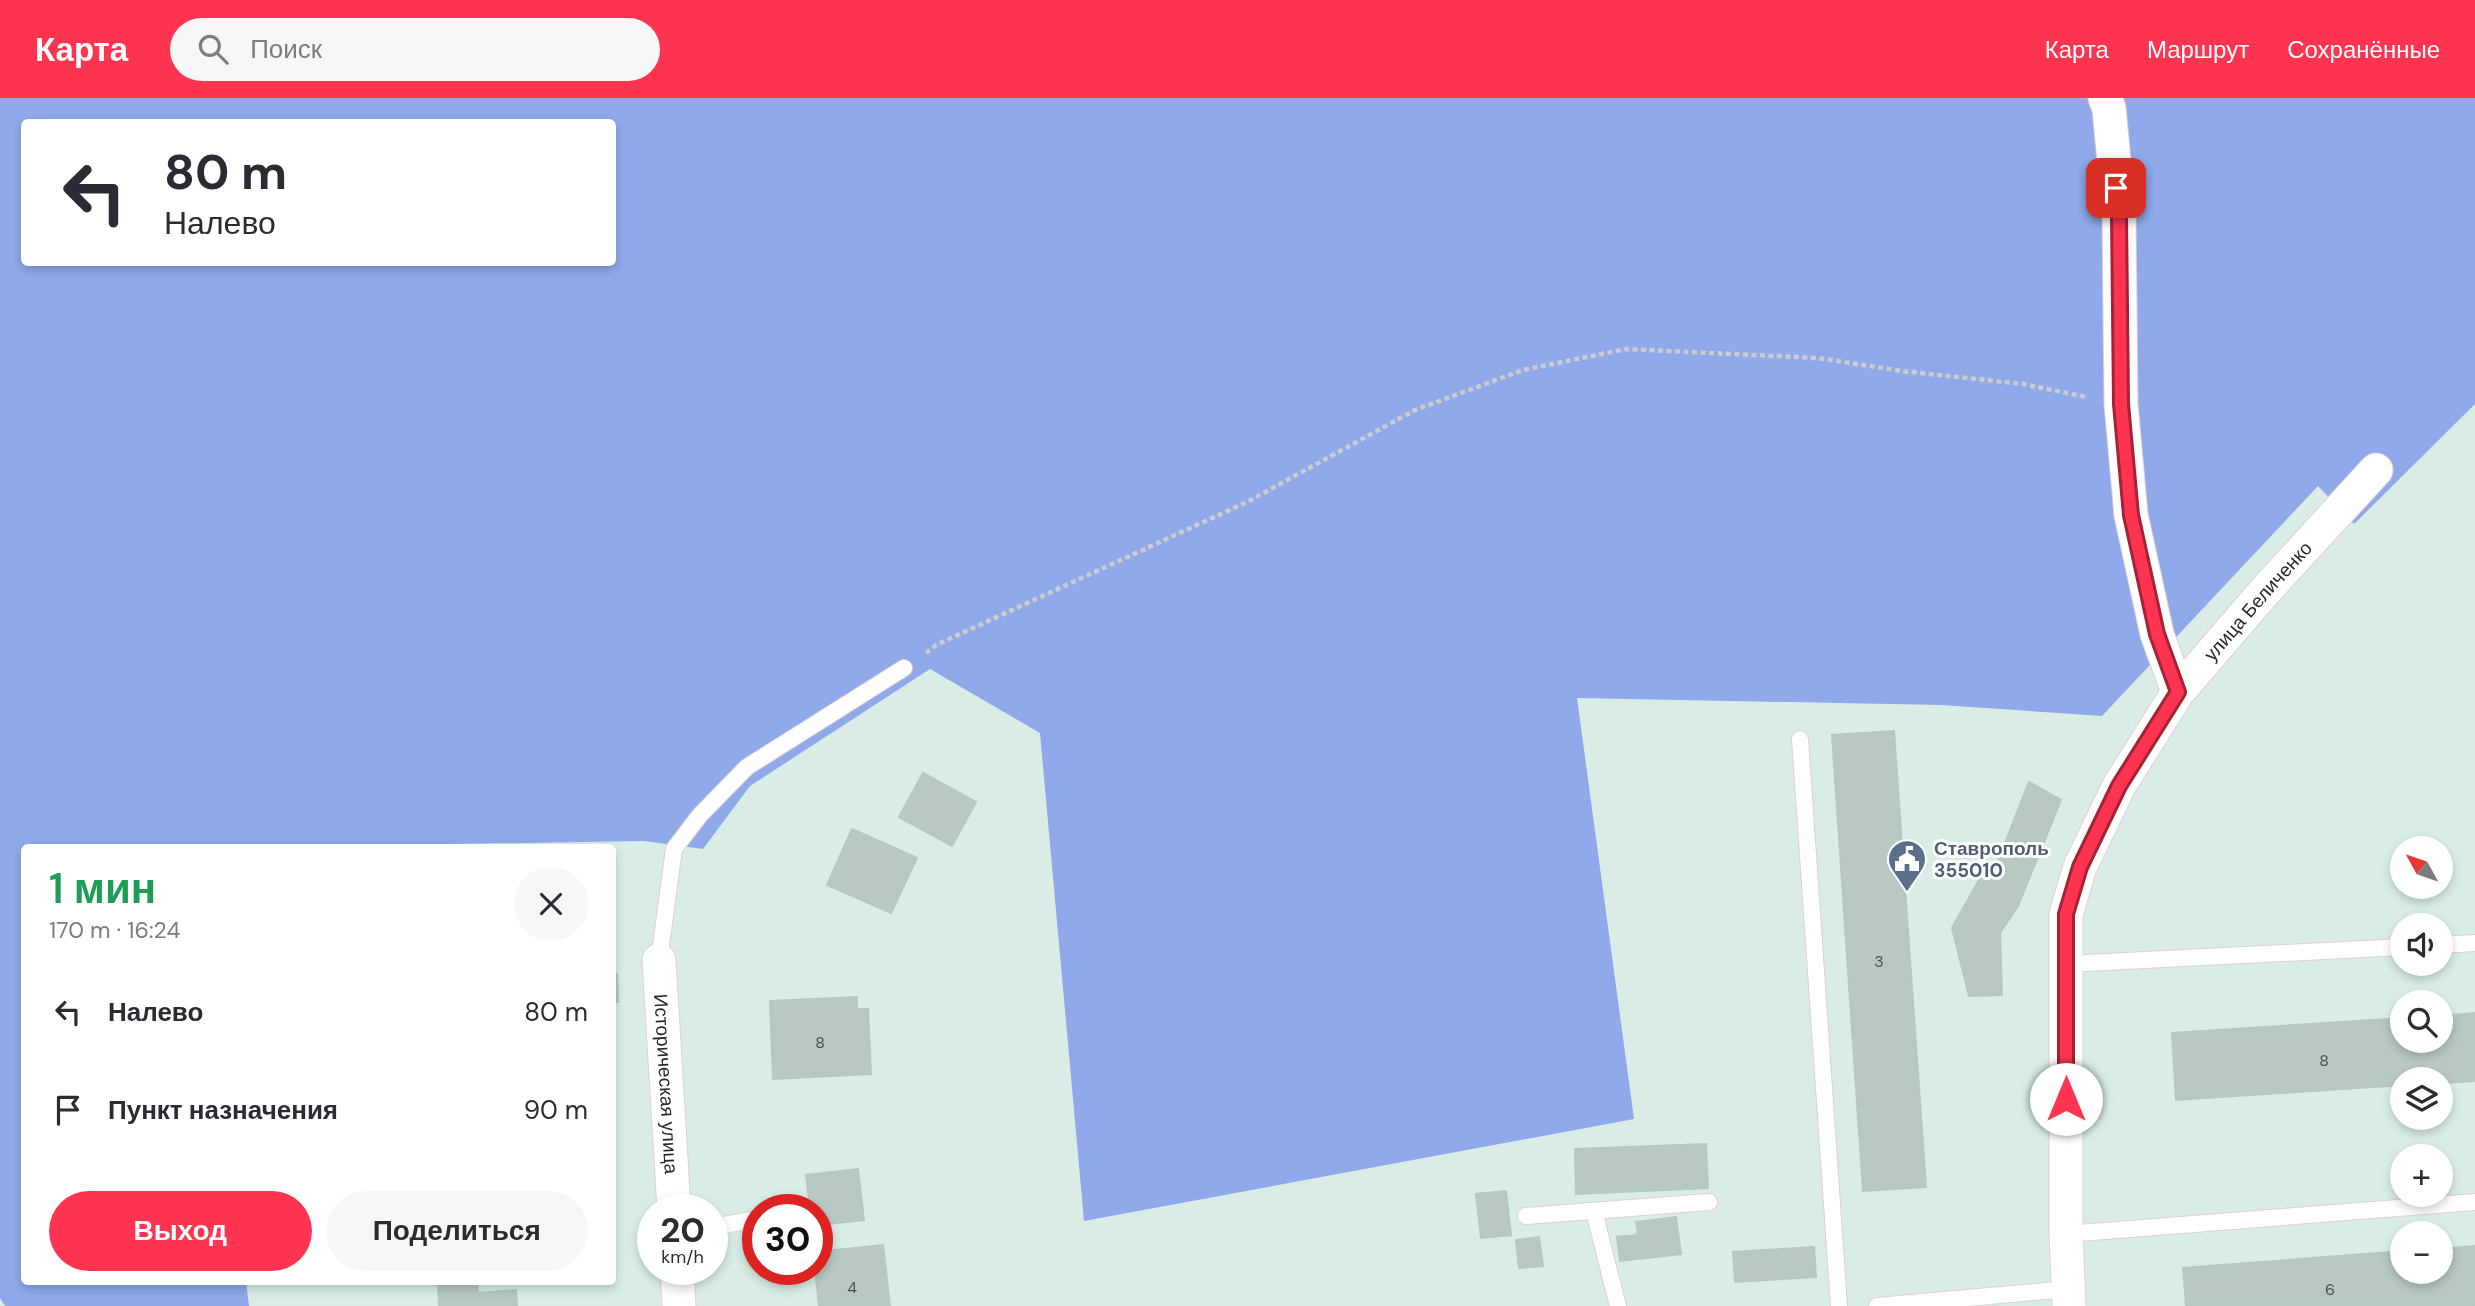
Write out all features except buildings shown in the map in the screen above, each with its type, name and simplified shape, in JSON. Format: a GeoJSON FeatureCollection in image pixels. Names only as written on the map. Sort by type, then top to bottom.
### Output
{"type":"FeatureCollection","features":[{"type":"Feature","properties":{"kind":"street"},"geometry":{"type":"LineString","coordinates":[[2105,98],[2109,108],[2119,214],[2121,404],[2131,515],[2157,634],[2178,692]]}},
{"type":"Feature","properties":{"kind":"street","name":"улица Беличенко"},"geometry":{"type":"LineString","coordinates":[[2069,1298],[2066,1234],[2066,914],[2080,867],[2119,786],[2178,692],[2266,590],[2376,470]]}},
{"type":"Feature","properties":{"kind":"street","name":"Историческая улица"},"geometry":{"type":"LineString","coordinates":[[659,960],[673,1194]]}},
{"type":"Feature","properties":{"kind":"street"},"geometry":{"type":"LineString","coordinates":[[678,1285],[679,1306]]}},
{"type":"Feature","properties":{"kind":"lane"},"geometry":{"type":"LineString","coordinates":[[659,960],[674,849],[700,815],[747,766],[904,668]]}},
{"type":"Feature","properties":{"kind":"lane"},"geometry":{"type":"LineString","coordinates":[[1800,739],[1839,1306]]}},
{"type":"Feature","properties":{"kind":"lane"},"geometry":{"type":"LineString","coordinates":[[2453,944],[2475,943]]}},
{"type":"Feature","properties":{"kind":"lane"},"geometry":{"type":"LineString","coordinates":[[2066,964],[2390,948]]}},
{"type":"Feature","properties":{"kind":"lane"},"geometry":{"type":"LineString","coordinates":[[1526,1216],[1709,1202]]}},
{"type":"Feature","properties":{"kind":"lane"},"geometry":{"type":"LineString","coordinates":[[2066,1234],[2475,1202]]}},
{"type":"Feature","properties":{"kind":"lane"},"geometry":{"type":"LineString","coordinates":[[1594,1211],[1618,1306]]}},
{"type":"Feature","properties":{"kind":"lane"},"geometry":{"type":"LineString","coordinates":[[1877,1306],[2069,1298]]}},
{"type":"Feature","properties":{"kind":"path"},"geometry":{"type":"LineString","coordinates":[[904,668],[936,645],[1247,502],[1415,410],[1523,370],[1626,349],[1818,359],[2023,384],[2121,404]]}},
{"type":"Feature","properties":{"kind":"shaded area"},"geometry":{"type":"Polygon","coordinates":[[[0,98],[2475,98],[2475,404],[2354,524],[2318,486],[2102,716],[1941,705],[1577,698],[1634,1119],[1084,1221],[1040,733],[930,669],[750,786],[703,849],[644,841],[21,844],[21,1285],[246,1285],[249,1306],[5,1306],[0,1298],[0,98]]]}},
{"type":"Feature","properties":{"kind":"place","name":"Ставрополь 355010"},"geometry":{"type":"Point","coordinates":[1907,893]}},
{"type":"Feature","properties":{"kind":"route"},"geometry":{"type":"LineString","coordinates":[[2066,1099],[2066,914],[2080,867],[2119,786],[2178,692],[2157,634],[2131,515],[2121,404],[2119,214],[2116,188]]}}]}
